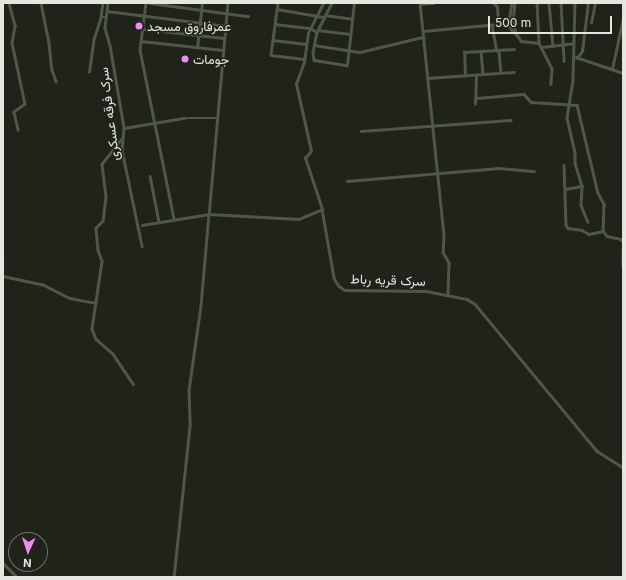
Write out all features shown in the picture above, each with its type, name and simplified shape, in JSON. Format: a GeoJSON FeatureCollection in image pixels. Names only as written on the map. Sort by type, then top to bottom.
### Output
{"type":"FeatureCollection","features":[{"type":"Feature","properties":{"kind":"street"},"geometry":{"type":"LineString","coordinates":[[10,3],[15,26],[12,43],[25,104],[14,112],[18,130]]}},
{"type":"Feature","properties":{"kind":"street"},"geometry":{"type":"LineString","coordinates":[[41,3],[50,43],[52,70],[56,81]]}},
{"type":"Feature","properties":{"kind":"street"},"geometry":{"type":"LineString","coordinates":[[89,72],[94,38],[104,3],[108,3]]}},
{"type":"Feature","properties":{"kind":"street","name":"سرک فرقه عسکری"},"geometry":{"type":"LineString","coordinates":[[108,3],[105,28],[110,45],[124,128],[121,140],[142,246]]}},
{"type":"Feature","properties":{"kind":"street"},"geometry":{"type":"LineString","coordinates":[[146,3],[140,50],[156,122],[174,219]]}},
{"type":"Feature","properties":{"kind":"street"},"geometry":{"type":"LineString","coordinates":[[150,3],[248,16]]}},
{"type":"Feature","properties":{"kind":"street"},"geometry":{"type":"LineString","coordinates":[[197,48],[202,3]]}},
{"type":"Feature","properties":{"kind":"street"},"geometry":{"type":"LineString","coordinates":[[174,577],[190,426],[189,390],[201,306],[228,3]]}},
{"type":"Feature","properties":{"kind":"street"},"geometry":{"type":"LineString","coordinates":[[278,3],[271,55],[304,60],[310,28],[323,3]]}},
{"type":"Feature","properties":{"kind":"street"},"geometry":{"type":"LineString","coordinates":[[332,3],[317,31],[314,45],[314,60],[347,65],[353,3]]}},
{"type":"Feature","properties":{"kind":"street"},"geometry":{"type":"LineString","coordinates":[[433,3],[420,3],[436,173],[444,235],[443,252],[449,263],[448,294]]}},
{"type":"Feature","properties":{"kind":"street"},"geometry":{"type":"LineString","coordinates":[[423,31],[492,26],[498,24],[499,19],[497,7],[493,3]]}},
{"type":"Feature","properties":{"kind":"street"},"geometry":{"type":"LineString","coordinates":[[512,3],[509,23],[511,29],[518,36]]}},
{"type":"Feature","properties":{"kind":"street"},"geometry":{"type":"LineString","coordinates":[[516,3],[513,23],[518,36],[521,41],[540,43]]}},
{"type":"Feature","properties":{"kind":"street"},"geometry":{"type":"LineString","coordinates":[[538,3],[540,43],[552,68],[551,84]]}},
{"type":"Feature","properties":{"kind":"street"},"geometry":{"type":"LineString","coordinates":[[549,3],[553,46]]}},
{"type":"Feature","properties":{"kind":"street"},"geometry":{"type":"LineString","coordinates":[[561,3],[565,43],[564,61]]}},
{"type":"Feature","properties":{"kind":"street"},"geometry":{"type":"LineString","coordinates":[[575,3],[574,53],[570,104],[566,118],[575,152],[575,163],[582,186],[582,205],[588,222]]}},
{"type":"Feature","properties":{"kind":"street"},"geometry":{"type":"LineString","coordinates":[[577,58],[582,51],[588,3]]}},
{"type":"Feature","properties":{"kind":"street"},"geometry":{"type":"LineString","coordinates":[[591,23],[595,3]]}},
{"type":"Feature","properties":{"kind":"street"},"geometry":{"type":"LineString","coordinates":[[277,9],[352,19]]}},
{"type":"Feature","properties":{"kind":"street"},"geometry":{"type":"LineString","coordinates":[[107,11],[226,26]]}},
{"type":"Feature","properties":{"kind":"street"},"geometry":{"type":"LineString","coordinates":[[101,17],[106,17]]}},
{"type":"Feature","properties":{"kind":"street"},"geometry":{"type":"LineString","coordinates":[[612,69],[623,18]]}},
{"type":"Feature","properties":{"kind":"street"},"geometry":{"type":"LineString","coordinates":[[275,24],[310,28],[317,31],[350,34]]}},
{"type":"Feature","properties":{"kind":"street"},"geometry":{"type":"LineString","coordinates":[[492,26],[501,73]]}},
{"type":"Feature","properties":{"kind":"street"},"geometry":{"type":"LineString","coordinates":[[143,29],[224,38]]}},
{"type":"Feature","properties":{"kind":"street"},"geometry":{"type":"LineString","coordinates":[[314,45],[349,49],[360,52],[423,37]]}},
{"type":"Feature","properties":{"kind":"street"},"geometry":{"type":"LineString","coordinates":[[273,40],[306,44]]}},
{"type":"Feature","properties":{"kind":"street"},"geometry":{"type":"LineString","coordinates":[[141,41],[223,50]]}},
{"type":"Feature","properties":{"kind":"street"},"geometry":{"type":"LineString","coordinates":[[542,47],[573,43]]}},
{"type":"Feature","properties":{"kind":"street"},"geometry":{"type":"LineString","coordinates":[[465,76],[463,53],[514,49]]}},
{"type":"Feature","properties":{"kind":"street"},"geometry":{"type":"LineString","coordinates":[[481,51],[483,74]]}},
{"type":"Feature","properties":{"kind":"street"},"geometry":{"type":"LineString","coordinates":[[574,53],[577,58],[623,73]]}},
{"type":"Feature","properties":{"kind":"street","name":"سرک قریه رباط"},"geometry":{"type":"LineString","coordinates":[[304,60],[296,84],[311,151],[304,158],[322,209],[334,278],[339,286],[345,290],[448,294],[468,299],[474,304],[597,451],[623,467]]}},
{"type":"Feature","properties":{"kind":"street"},"geometry":{"type":"LineString","coordinates":[[427,78],[514,72]]}},
{"type":"Feature","properties":{"kind":"street"},"geometry":{"type":"LineString","coordinates":[[475,104],[476,75]]}},
{"type":"Feature","properties":{"kind":"street"},"geometry":{"type":"LineString","coordinates":[[476,98],[524,94],[531,102],[577,105],[598,193],[604,204],[603,231],[607,236],[621,239],[623,242]]}},
{"type":"Feature","properties":{"kind":"street"},"geometry":{"type":"LineString","coordinates":[[124,128],[184,118],[217,118]]}},
{"type":"Feature","properties":{"kind":"street"},"geometry":{"type":"LineString","coordinates":[[361,132],[511,120]]}},
{"type":"Feature","properties":{"kind":"street"},"geometry":{"type":"LineString","coordinates":[[121,140],[102,164],[106,197],[103,221],[96,228],[98,250],[102,261],[92,320],[94,336],[113,354],[133,384]]}},
{"type":"Feature","properties":{"kind":"street"},"geometry":{"type":"LineString","coordinates":[[564,164],[566,189],[564,206],[568,228],[582,230],[589,234],[603,231]]}},
{"type":"Feature","properties":{"kind":"street"},"geometry":{"type":"LineString","coordinates":[[347,181],[498,168],[534,171]]}},
{"type":"Feature","properties":{"kind":"street"},"geometry":{"type":"LineString","coordinates":[[150,176],[159,222]]}},
{"type":"Feature","properties":{"kind":"street"},"geometry":{"type":"LineString","coordinates":[[566,189],[582,186]]}},
{"type":"Feature","properties":{"kind":"street"},"geometry":{"type":"LineString","coordinates":[[142,225],[209,214],[299,219],[322,209]]}},
{"type":"Feature","properties":{"kind":"street"},"geometry":{"type":"LineString","coordinates":[[623,249],[623,266]]}},
{"type":"Feature","properties":{"kind":"street"},"geometry":{"type":"LineString","coordinates":[[3,276],[42,284],[70,298],[95,303]]}},
{"type":"Feature","properties":{"kind":"street"},"geometry":{"type":"LineString","coordinates":[[3,563],[17,577]]}},
{"type":"Feature","properties":{"kind":"place","name":"عمرفاروق مسجد"},"geometry":{"type":"Point","coordinates":[139,26]}},
{"type":"Feature","properties":{"kind":"place","name":"جومات"},"geometry":{"type":"Point","coordinates":[185,59]}}]}
